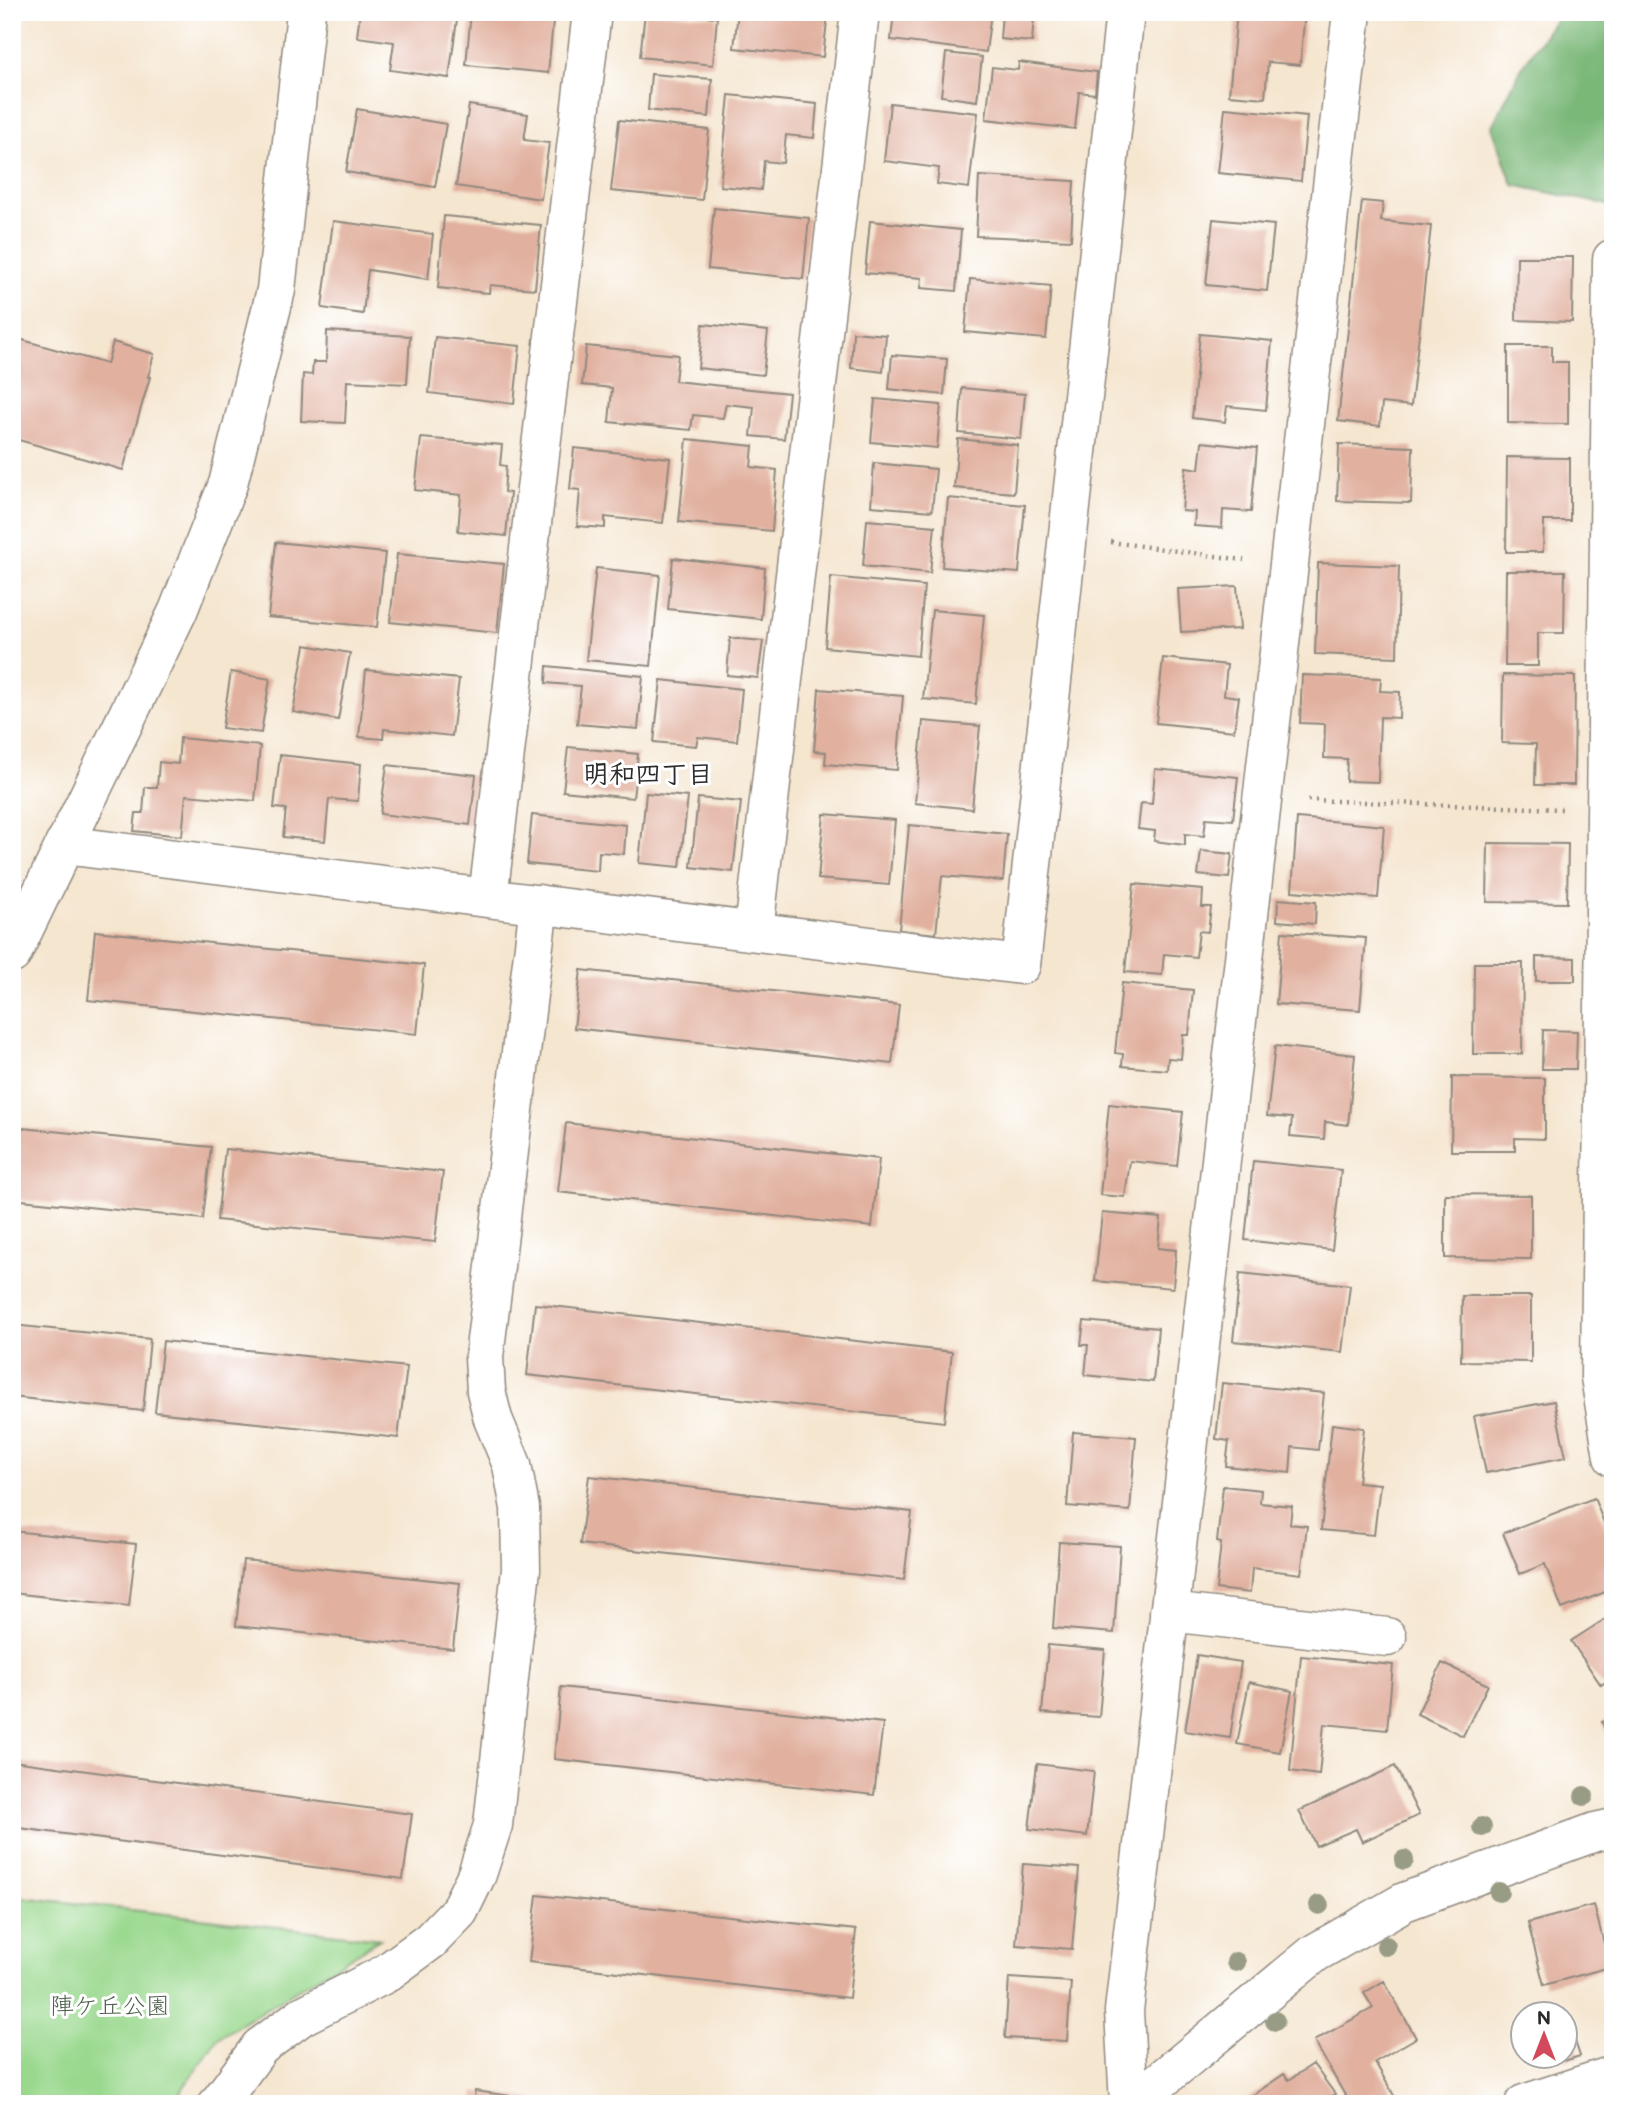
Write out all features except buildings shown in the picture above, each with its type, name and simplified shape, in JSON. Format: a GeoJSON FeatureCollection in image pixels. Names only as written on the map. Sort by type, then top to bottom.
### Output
{"type":"FeatureCollection","features":[{"type":"Feature","properties":{"kind":"street"},"geometry":{"type":"LineString","coordinates":[[12,954],[178,611],[228,484],[276,290],[306,12]]}},
{"type":"Feature","properties":{"kind":"street"},"geometry":{"type":"LineString","coordinates":[[488,898],[592,12]]}},
{"type":"Feature","properties":{"kind":"street"},"geometry":{"type":"LineString","coordinates":[[754,931],[860,12]]}},
{"type":"Feature","properties":{"kind":"street"},"geometry":{"type":"LineString","coordinates":[[64,845],[1021,965],[1125,12]]}},
{"type":"Feature","properties":{"kind":"street"},"geometry":{"type":"LineString","coordinates":[[1131,2104],[1124,2011],[1352,12]]}},
{"type":"Feature","properties":{"kind":"street"},"geometry":{"type":"LineString","coordinates":[[1612,259],[1600,1377],[1613,1457]]}},
{"type":"Feature","properties":{"kind":"street"},"geometry":{"type":"LineString","coordinates":[[218,2104],[260,2047],[302,2015],[384,1974],[430,1941],[459,1911],[477,1874],[493,1825],[522,1569],[520,1508],[512,1465],[493,1419],[486,1391],[484,1357],[539,904]]}},
{"type":"Feature","properties":{"kind":"street"},"geometry":{"type":"LineString","coordinates":[[1169,1612],[1387,1637]]}},
{"type":"Feature","properties":{"kind":"street"},"geometry":{"type":"LineString","coordinates":[[1131,2104],[1315,1953],[1404,1902],[1595,1832],[1613,1828]]}},
{"type":"Feature","properties":{"kind":"street"},"geometry":{"type":"LineString","coordinates":[[1524,2104],[1613,2075]]}},
{"type":"Feature","properties":{"kind":"path"},"geometry":{"type":"LineString","coordinates":[[1068,537],[1288,566]]}},
{"type":"Feature","properties":{"kind":"path"},"geometry":{"type":"LineString","coordinates":[[1262,799],[1605,810]]}},
{"type":"Feature","properties":{"kind":"green space"},"geometry":{"type":"Polygon","coordinates":[[[1561,12],[1613,12],[1613,206],[1513,185],[1492,126],[1522,67],[1561,12]]]}},
{"type":"Feature","properties":{"kind":"green space","name":"陣ケ丘公園"},"geometry":{"type":"Polygon","coordinates":[[[12,1896],[380,1939],[218,2038],[172,2104],[12,2104],[12,1896]]]}},
{"type":"Feature","properties":{"kind":"district","name":"明和四丁目"},"geometry":{"type":"Point","coordinates":[648,774]}}]}
